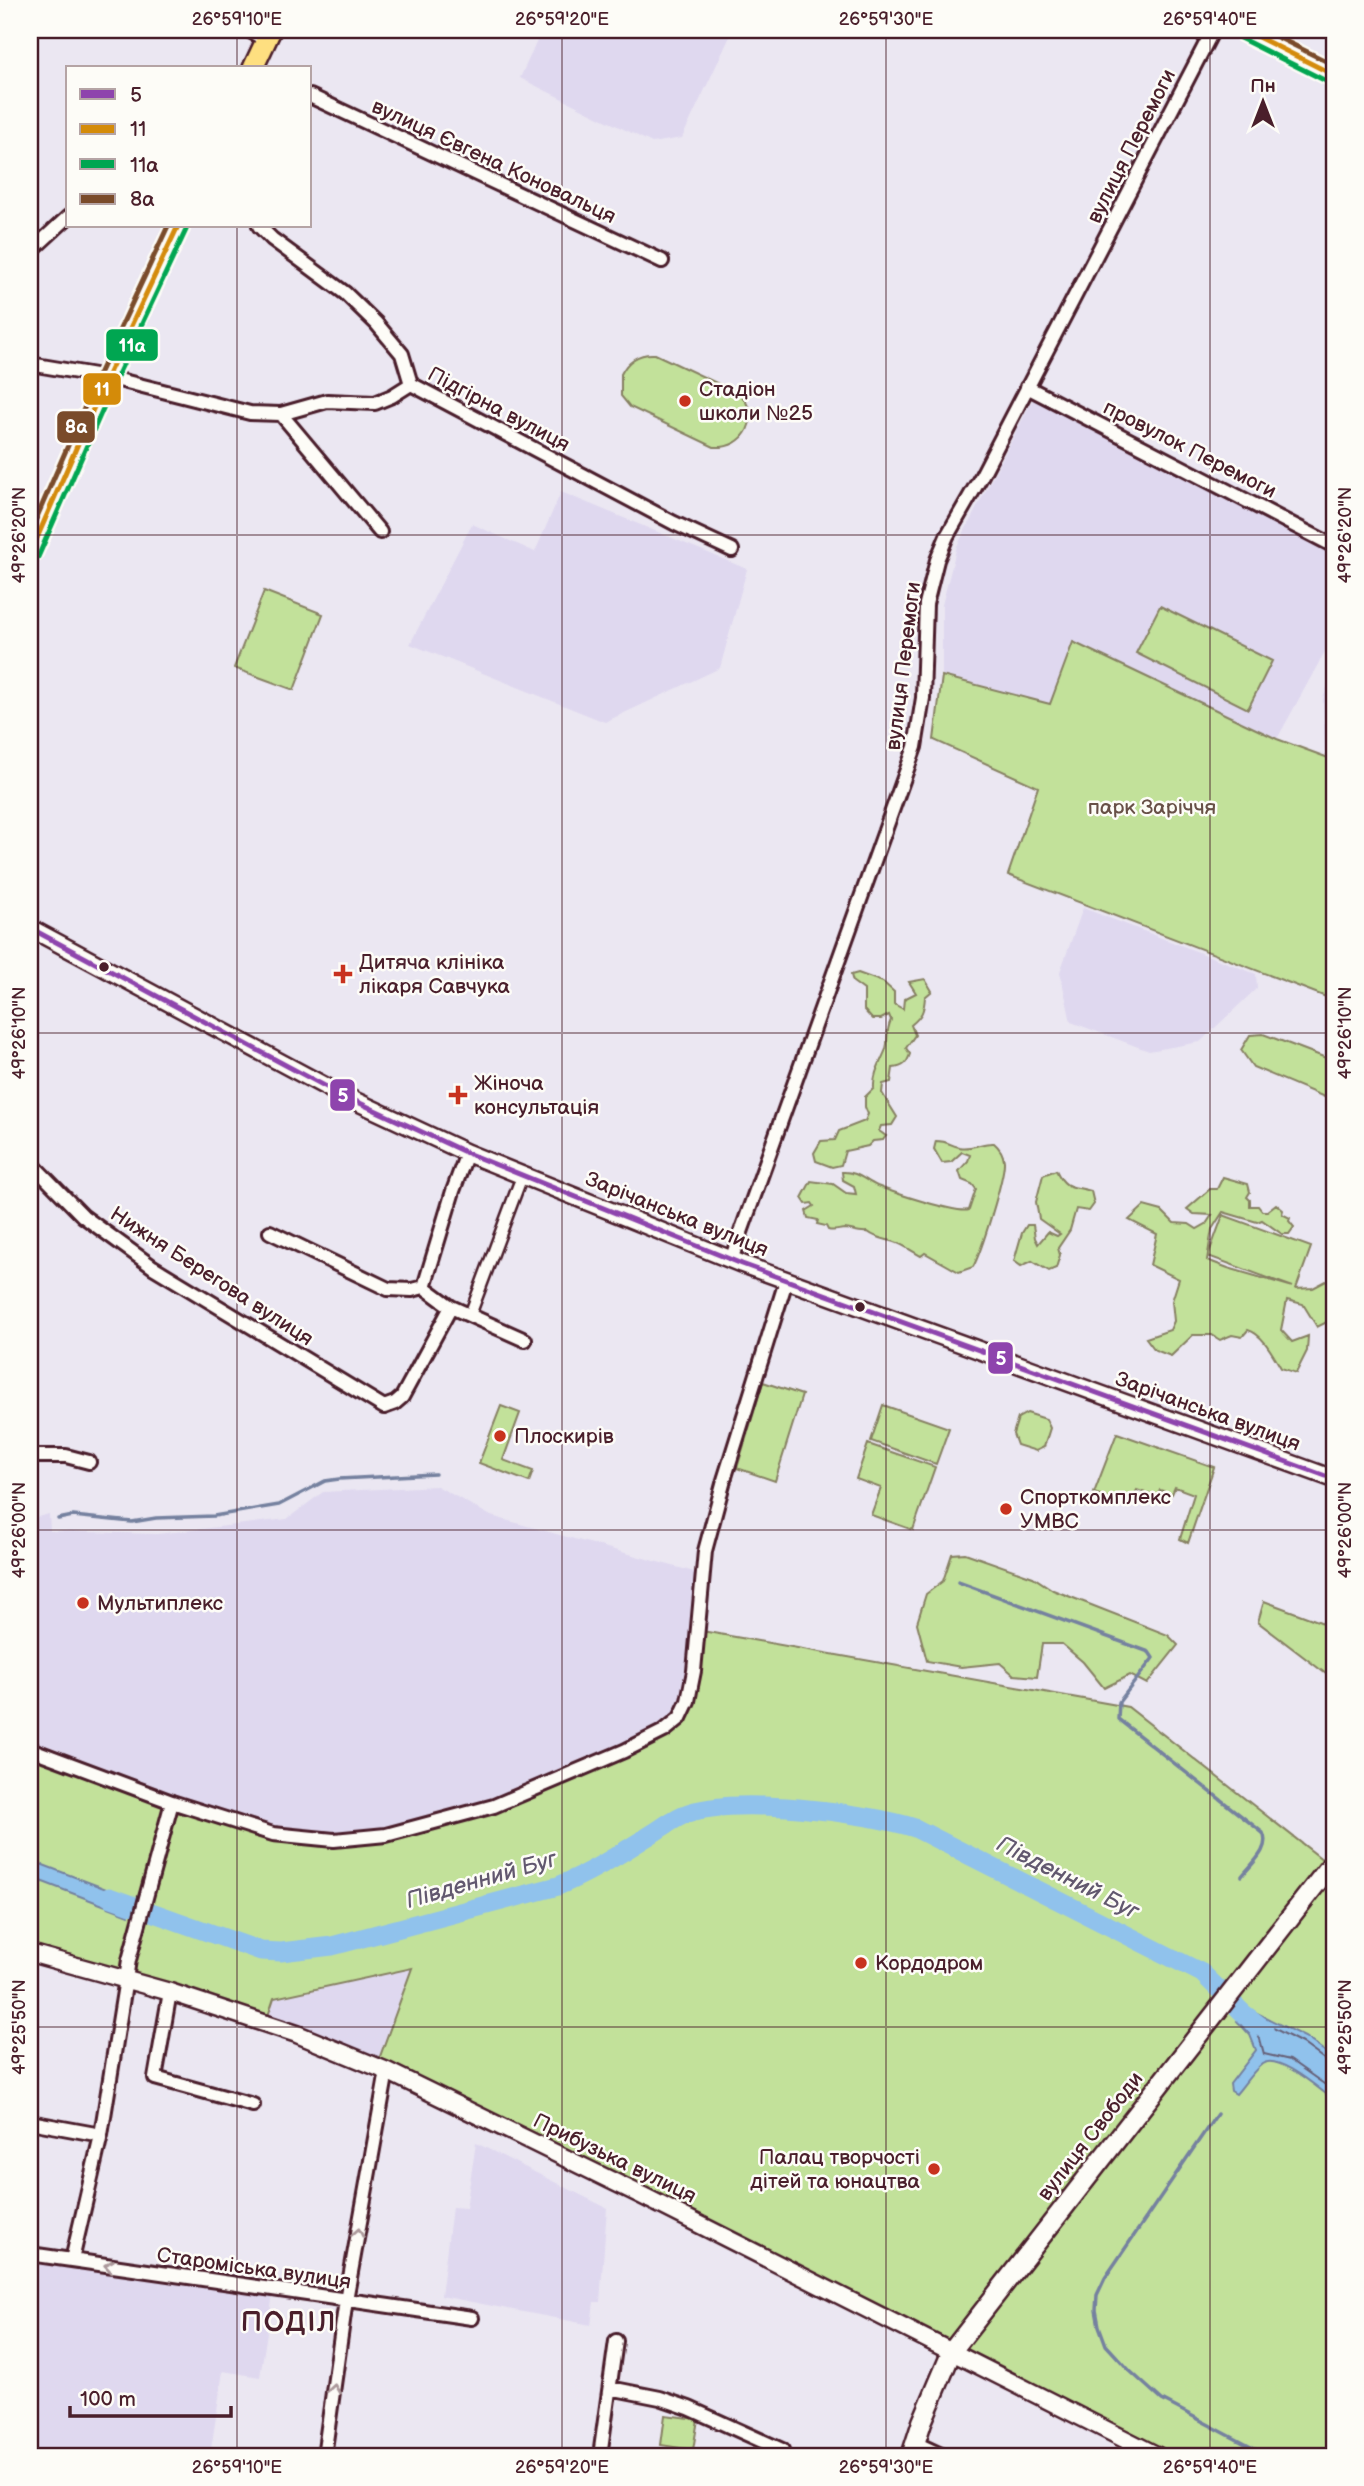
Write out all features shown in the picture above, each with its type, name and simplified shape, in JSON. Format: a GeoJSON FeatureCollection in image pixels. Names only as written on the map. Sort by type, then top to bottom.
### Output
{"type":"FeatureCollection","features":[{"type":"Feature","properties":{"kind":"main road"},"geometry":{"type":"LineString","coordinates":[[1244,30],[1334,75]]}},
{"type":"Feature","properties":{"kind":"main road"},"geometry":{"type":"LineString","coordinates":[[254,66],[268,35]]}},
{"type":"Feature","properties":{"kind":"main road"},"geometry":{"type":"LineString","coordinates":[[30,554],[107,377],[177,228]]}},
{"type":"Feature","properties":{"kind":"main road","name":"вулиця Свободи"},"geometry":{"type":"LineString","coordinates":[[913,2450],[952,2351],[1334,1861]]}},
{"type":"Feature","properties":{"kind":"street"},"geometry":{"type":"LineString","coordinates":[[248,30],[268,35]]}},
{"type":"Feature","properties":{"kind":"street","name":"вулиця Перемоги"},"geometry":{"type":"LineString","coordinates":[[731,1260],[915,747],[923,698],[926,604],[937,560],[947,536],[1213,30]]}},
{"type":"Feature","properties":{"kind":"street","name":"вулиця Євгена Коновальця"},"geometry":{"type":"LineString","coordinates":[[312,97],[662,261]]}},
{"type":"Feature","properties":{"kind":"street"},"geometry":{"type":"LineString","coordinates":[[30,251],[66,219]]}},
{"type":"Feature","properties":{"kind":"street"},"geometry":{"type":"LineString","coordinates":[[261,228],[345,293],[376,323],[402,354],[411,384]]}},
{"type":"Feature","properties":{"kind":"street","name":"Підгірна вулиця"},"geometry":{"type":"LineString","coordinates":[[30,364],[107,377],[250,412],[281,414],[327,401],[375,403],[411,384],[674,523],[732,550]]}},
{"type":"Feature","properties":{"kind":"street","name":"провулок Перемоги"},"geometry":{"type":"LineString","coordinates":[[1027,387],[1334,546]]}},
{"type":"Feature","properties":{"kind":"street"},"geometry":{"type":"LineString","coordinates":[[281,414],[380,532]]}},
{"type":"Feature","properties":{"kind":"street","name":"Зарічанська вулиця"},"geometry":{"type":"LineString","coordinates":[[30,928],[334,1091],[467,1153],[786,1281],[1334,1479]]}},
{"type":"Feature","properties":{"kind":"street"},"geometry":{"type":"LineString","coordinates":[[424,1287],[467,1153]]}},
{"type":"Feature","properties":{"kind":"street","name":"Нижня Берегова вулиця"},"geometry":{"type":"LineString","coordinates":[[30,1162],[83,1216],[153,1267],[384,1407],[402,1397],[451,1307]]}},
{"type":"Feature","properties":{"kind":"street"},"geometry":{"type":"LineString","coordinates":[[470,1315],[519,1184]]}},
{"type":"Feature","properties":{"kind":"street"},"geometry":{"type":"LineString","coordinates":[[270,1232],[388,1289],[412,1290],[424,1287]]}},
{"type":"Feature","properties":{"kind":"street"},"geometry":{"type":"LineString","coordinates":[[30,1749],[172,1802],[273,1834],[334,1840],[386,1835],[519,1797],[624,1751],[675,1723],[684,1710],[692,1688],[705,1551],[724,1480],[786,1281]]}},
{"type":"Feature","properties":{"kind":"street"},"geometry":{"type":"LineString","coordinates":[[424,1287],[451,1307],[525,1340]]}},
{"type":"Feature","properties":{"kind":"street"},"geometry":{"type":"LineString","coordinates":[[30,1456],[66,1456],[89,1462]]}},
{"type":"Feature","properties":{"kind":"street"},"geometry":{"type":"LineString","coordinates":[[72,2260],[101,2135],[135,1933],[172,1802]]}},
{"type":"Feature","properties":{"kind":"street","name":"Прибузька вулиця"},"geometry":{"type":"LineString","coordinates":[[30,1953],[170,1992],[297,2034],[387,2071],[618,2183],[1158,2456]]}},
{"type":"Feature","properties":{"kind":"street"},"geometry":{"type":"LineString","coordinates":[[170,1992],[155,2078],[253,2105]]}},
{"type":"Feature","properties":{"kind":"street"},"geometry":{"type":"LineString","coordinates":[[324,2456],[346,2300],[387,2071]]}},
{"type":"Feature","properties":{"kind":"street"},"geometry":{"type":"LineString","coordinates":[[30,2122],[101,2135]]}},
{"type":"Feature","properties":{"kind":"street","name":"Староміська вулиця"},"geometry":{"type":"LineString","coordinates":[[30,2254],[472,2318]]}},
{"type":"Feature","properties":{"kind":"street"},"geometry":{"type":"LineString","coordinates":[[600,2456],[616,2341]]}},
{"type":"Feature","properties":{"kind":"street"},"geometry":{"type":"LineString","coordinates":[[610,2388],[660,2398],[689,2408],[782,2450]]}},
{"type":"Feature","properties":{"kind":"street"},"geometry":{"type":"LineString","coordinates":[[913,2450],[943,2456]]}},
{"type":"Feature","properties":{"kind":"shaded area"},"geometry":{"type":"Polygon","coordinates":[[[542,30],[733,30],[682,138],[652,143],[520,78],[542,30]]]}},
{"type":"Feature","properties":{"kind":"shaded area"},"geometry":{"type":"Polygon","coordinates":[[[1033,399],[1334,555],[1334,635],[1277,739],[1073,642],[1051,704],[942,676],[942,605],[957,546],[1033,399]]]}},
{"type":"Feature","properties":{"kind":"shaded area"},"geometry":{"type":"Polygon","coordinates":[[[561,492],[747,569],[720,668],[605,722],[410,644],[472,524],[535,552],[561,492]]]}},
{"type":"Feature","properties":{"kind":"shaded area"},"geometry":{"type":"Polygon","coordinates":[[[1334,666],[1334,755],[1325,752],[1323,699],[1334,666]]]}},
{"type":"Feature","properties":{"kind":"shaded area"},"geometry":{"type":"Polygon","coordinates":[[[1083,908],[1256,974],[1257,988],[1200,1042],[1149,1051],[1071,1022],[1060,972],[1083,908]]]}},
{"type":"Feature","properties":{"kind":"shaded area"},"geometry":{"type":"Polygon","coordinates":[[[437,1486],[491,1516],[698,1573],[687,1687],[680,1708],[672,1720],[623,1747],[492,1802],[385,1830],[335,1836],[274,1830],[173,1797],[30,1744],[30,1519],[49,1514],[50,1531],[157,1534],[287,1519],[323,1492],[437,1486]]]}},
{"type":"Feature","properties":{"kind":"shaded area"},"geometry":{"type":"Polygon","coordinates":[[[413,1968],[378,2062],[267,2019],[274,1998],[413,1968]]]}},
{"type":"Feature","properties":{"kind":"shaded area"},"geometry":{"type":"Polygon","coordinates":[[[476,2143],[607,2208],[600,2302],[594,2302],[591,2325],[441,2296],[452,2207],[466,2208],[476,2143]]]}},
{"type":"Feature","properties":{"kind":"shaded area"},"geometry":{"type":"Polygon","coordinates":[[[30,2258],[273,2294],[260,2377],[223,2371],[210,2456],[30,2456],[30,2258]]]}},
{"type":"Feature","properties":{"kind":"green space","name":"Стадіон школи №25"},"geometry":{"type":"Polygon","coordinates":[[[655,354],[740,394],[750,412],[750,421],[742,437],[735,443],[714,447],[630,407],[621,396],[621,374],[635,358],[655,354]]]}},
{"type":"Feature","properties":{"kind":"green space"},"geometry":{"type":"Polygon","coordinates":[[[264,591],[323,614],[294,690],[234,668],[264,591]]]}},
{"type":"Feature","properties":{"kind":"green space"},"geometry":{"type":"Polygon","coordinates":[[[1160,606],[1272,661],[1248,709],[1136,653],[1160,606]]]}},
{"type":"Feature","properties":{"kind":"green space","name":"парк Заріччя"},"geometry":{"type":"Polygon","coordinates":[[[1073,642],[1277,739],[1334,760],[1334,1000],[1008,875],[1038,787],[934,740],[942,676],[1050,704],[1073,642]]]}},
{"type":"Feature","properties":{"kind":"green space"},"geometry":{"type":"Polygon","coordinates":[[[858,973],[883,982],[894,992],[894,1004],[903,1009],[904,999],[916,993],[909,982],[925,979],[932,991],[925,997],[920,1016],[911,1025],[915,1035],[906,1048],[910,1054],[908,1060],[902,1066],[893,1068],[891,1082],[883,1084],[882,1093],[897,1117],[892,1125],[881,1126],[879,1131],[886,1136],[883,1140],[845,1151],[841,1165],[832,1167],[816,1161],[814,1153],[821,1141],[835,1140],[839,1131],[865,1121],[868,1114],[865,1097],[874,1088],[876,1072],[886,1049],[891,1020],[889,1015],[872,1019],[864,1010],[864,990],[853,982],[851,975],[858,973]]]}},
{"type":"Feature","properties":{"kind":"green space"},"geometry":{"type":"Polygon","coordinates":[[[1263,1034],[1334,1061],[1334,1101],[1253,1067],[1241,1050],[1250,1035],[1263,1034]]]}},
{"type":"Feature","properties":{"kind":"green space"},"geometry":{"type":"Polygon","coordinates":[[[936,1141],[963,1148],[994,1143],[1003,1156],[997,1197],[973,1267],[959,1272],[925,1253],[921,1256],[898,1243],[868,1232],[828,1230],[826,1226],[817,1224],[818,1220],[808,1218],[806,1211],[814,1206],[812,1203],[806,1204],[802,1198],[811,1181],[833,1184],[846,1193],[856,1194],[854,1186],[843,1180],[842,1172],[856,1174],[877,1186],[924,1202],[969,1210],[976,1189],[962,1180],[959,1171],[970,1155],[962,1152],[951,1162],[942,1163],[934,1149],[936,1141]]]}},
{"type":"Feature","properties":{"kind":"green space"},"geometry":{"type":"Polygon","coordinates":[[[1056,1170],[1066,1184],[1091,1191],[1094,1204],[1089,1211],[1076,1209],[1070,1230],[1058,1248],[1060,1255],[1056,1268],[1049,1271],[1032,1261],[1021,1266],[1014,1261],[1027,1225],[1033,1225],[1038,1244],[1048,1232],[1057,1236],[1060,1234],[1039,1219],[1036,1202],[1043,1175],[1056,1170]]]}},
{"type":"Feature","properties":{"kind":"green space"},"geometry":{"type":"Polygon","coordinates":[[[1223,1177],[1248,1184],[1250,1192],[1247,1197],[1250,1206],[1258,1206],[1262,1211],[1267,1211],[1276,1204],[1283,1210],[1282,1214],[1290,1218],[1289,1221],[1294,1227],[1289,1234],[1282,1234],[1262,1220],[1257,1222],[1223,1212],[1212,1229],[1207,1260],[1293,1287],[1208,1256],[1223,1215],[1311,1247],[1296,1289],[1313,1288],[1326,1281],[1332,1283],[1334,1325],[1329,1321],[1317,1327],[1303,1304],[1287,1300],[1281,1330],[1292,1342],[1308,1336],[1307,1351],[1296,1373],[1281,1368],[1263,1340],[1248,1330],[1242,1337],[1232,1335],[1220,1340],[1212,1335],[1193,1335],[1171,1356],[1155,1350],[1146,1338],[1170,1330],[1174,1321],[1172,1301],[1179,1279],[1150,1265],[1157,1234],[1129,1220],[1144,1206],[1162,1211],[1174,1223],[1189,1224],[1197,1229],[1206,1224],[1212,1215],[1194,1214],[1187,1209],[1210,1189],[1217,1189],[1223,1177]]]}},
{"type":"Feature","properties":{"kind":"green space"},"geometry":{"type":"Polygon","coordinates":[[[763,1382],[802,1395],[775,1481],[737,1468],[763,1382]]]}},
{"type":"Feature","properties":{"kind":"green space"},"geometry":{"type":"Polygon","coordinates":[[[883,1405],[949,1428],[936,1464],[871,1441],[883,1405]]]}},
{"type":"Feature","properties":{"kind":"green space","name":"Плоскирів"},"geometry":{"type":"Polygon","coordinates":[[[501,1406],[520,1413],[503,1460],[533,1471],[529,1482],[479,1463],[501,1406]]]}},
{"type":"Feature","properties":{"kind":"green space"},"geometry":{"type":"Polygon","coordinates":[[[1027,1413],[1046,1419],[1050,1428],[1044,1447],[1036,1451],[1017,1445],[1013,1434],[1018,1418],[1027,1413]]]}},
{"type":"Feature","properties":{"kind":"green space"},"geometry":{"type":"Polygon","coordinates":[[[1117,1433],[1214,1467],[1188,1543],[1180,1539],[1194,1494],[1175,1487],[1172,1494],[1160,1490],[1157,1497],[1137,1490],[1130,1506],[1094,1493],[1117,1433]]]}},
{"type":"Feature","properties":{"kind":"green space"},"geometry":{"type":"Polygon","coordinates":[[[868,1444],[935,1467],[913,1530],[871,1515],[881,1488],[856,1479],[868,1444]]]}},
{"type":"Feature","properties":{"kind":"green space"},"geometry":{"type":"Polygon","coordinates":[[[965,1553],[1033,1577],[1053,1590],[1168,1635],[1178,1645],[1147,1684],[1130,1675],[1104,1688],[1083,1662],[1062,1644],[1042,1644],[1037,1677],[1014,1675],[1000,1663],[961,1667],[927,1661],[917,1623],[926,1594],[943,1581],[952,1554],[965,1553]]]}},
{"type":"Feature","properties":{"kind":"green space"},"geometry":{"type":"Polygon","coordinates":[[[1264,1601],[1334,1627],[1334,1680],[1258,1622],[1264,1601]]]}},
{"type":"Feature","properties":{"kind":"green space"},"geometry":{"type":"Polygon","coordinates":[[[702,1631],[1128,1707],[1323,1860],[1259,1948],[950,2345],[378,2062],[412,1968],[274,1998],[267,2019],[130,1976],[175,1808],[334,1845],[495,1811],[679,1727],[702,1631]]]}},
{"type":"Feature","properties":{"kind":"green space"},"geometry":{"type":"Polygon","coordinates":[[[30,1754],[166,1805],[121,1974],[30,1948],[30,1754]]]}},
{"type":"Feature","properties":{"kind":"green space"},"geometry":{"type":"Polygon","coordinates":[[[1334,1869],[1334,2456],[1169,2456],[959,2349],[1334,1869]]]}},
{"type":"Feature","properties":{"kind":"green space"},"geometry":{"type":"Polygon","coordinates":[[[665,2415],[698,2419],[693,2450],[661,2445],[665,2415]]]}},
{"type":"Feature","properties":{"kind":"water"},"geometry":{"type":"Polygon","coordinates":[[[30,1860],[133,1899],[129,1915],[30,1877],[30,1860]]]}},
{"type":"Feature","properties":{"kind":"water"},"geometry":{"type":"Polygon","coordinates":[[[1247,2008],[1305,2037],[1334,2058],[1334,2100],[1288,2067],[1269,2062],[1258,2067],[1236,2094],[1231,2091],[1230,2084],[1256,2050],[1250,2035],[1237,2021],[1247,2008]]]}},
{"type":"Feature","properties":{"kind":"waterway"},"geometry":{"type":"LineString","coordinates":[[58,1519],[73,1516],[132,1522],[156,1518],[214,1516],[279,1505],[325,1481],[435,1474]]}},
{"type":"Feature","properties":{"kind":"waterway"},"geometry":{"type":"LineString","coordinates":[[958,1582],[1149,1652],[1153,1658],[1119,1702],[1118,1719],[1263,1833],[1265,1839],[1262,1850],[1242,1876]]}},
{"type":"Feature","properties":{"kind":"waterway","name":"Південний Буг"},"geometry":{"type":"LineString","coordinates":[[109,1897],[261,1951],[281,1952],[332,1946],[558,1886],[604,1863],[683,1815],[732,1806],[798,1808],[864,1816],[915,1828],[1202,1973],[1243,2013],[1264,2029]]}},
{"type":"Feature","properties":{"kind":"waterway"},"geometry":{"type":"LineString","coordinates":[[1217,2114],[1105,2278],[1097,2295],[1096,2310],[1106,2345],[1162,2400],[1268,2456]]}},
{"type":"Feature","properties":{"kind":"transit line","name":"11"},"geometry":{"type":"LineString","coordinates":[[1244,30],[1334,75]]}},
{"type":"Feature","properties":{"kind":"transit line","name":"8а"},"geometry":{"type":"LineString","coordinates":[[1263,30],[1334,65]]}},
{"type":"Feature","properties":{"kind":"transit line","name":"11а"},"geometry":{"type":"LineString","coordinates":[[1240,38],[1330,83]]}},
{"type":"Feature","properties":{"kind":"transit line","name":"8а"},"geometry":{"type":"LineString","coordinates":[[30,533],[99,374],[167,228]]}},
{"type":"Feature","properties":{"kind":"transit line","name":"11"},"geometry":{"type":"LineString","coordinates":[[30,554],[107,377],[177,228]]}},
{"type":"Feature","properties":{"kind":"transit line","name":"11а"},"geometry":{"type":"LineString","coordinates":[[38,557],[115,381],[186,230]]}},
{"type":"Feature","properties":{"kind":"transit line","name":"5"},"geometry":{"type":"LineString","coordinates":[[30,928],[334,1091],[467,1153],[742,1264],[1334,1479]]}},
{"type":"Feature","properties":{"kind":"place","name":"Стадіон школи №25"},"geometry":{"type":"Point","coordinates":[685,401]}},
{"type":"Feature","properties":{"kind":"place","name":"Дитяча клініка лікаря Савчука"},"geometry":{"type":"Point","coordinates":[343,974]}},
{"type":"Feature","properties":{"kind":"place","name":"Жіноча консультація"},"geometry":{"type":"Point","coordinates":[458,1095]}},
{"type":"Feature","properties":{"kind":"place","name":"Плоскирів"},"geometry":{"type":"Point","coordinates":[500,1436]}},
{"type":"Feature","properties":{"kind":"place","name":"Спорткомплекс УМВС"},"geometry":{"type":"Point","coordinates":[1006,1509]}},
{"type":"Feature","properties":{"kind":"place","name":"Мультиплекс"},"geometry":{"type":"Point","coordinates":[83,1603]}},
{"type":"Feature","properties":{"kind":"place","name":"Кордодром"},"geometry":{"type":"Point","coordinates":[861,1963]}},
{"type":"Feature","properties":{"kind":"place","name":"Палац творчості дітей та юнацтва"},"geometry":{"type":"Point","coordinates":[934,2169]}},
{"type":"Feature","properties":{"kind":"district","name":"ПОДІЛ"},"geometry":{"type":"Point","coordinates":[289,2321]}}]}
